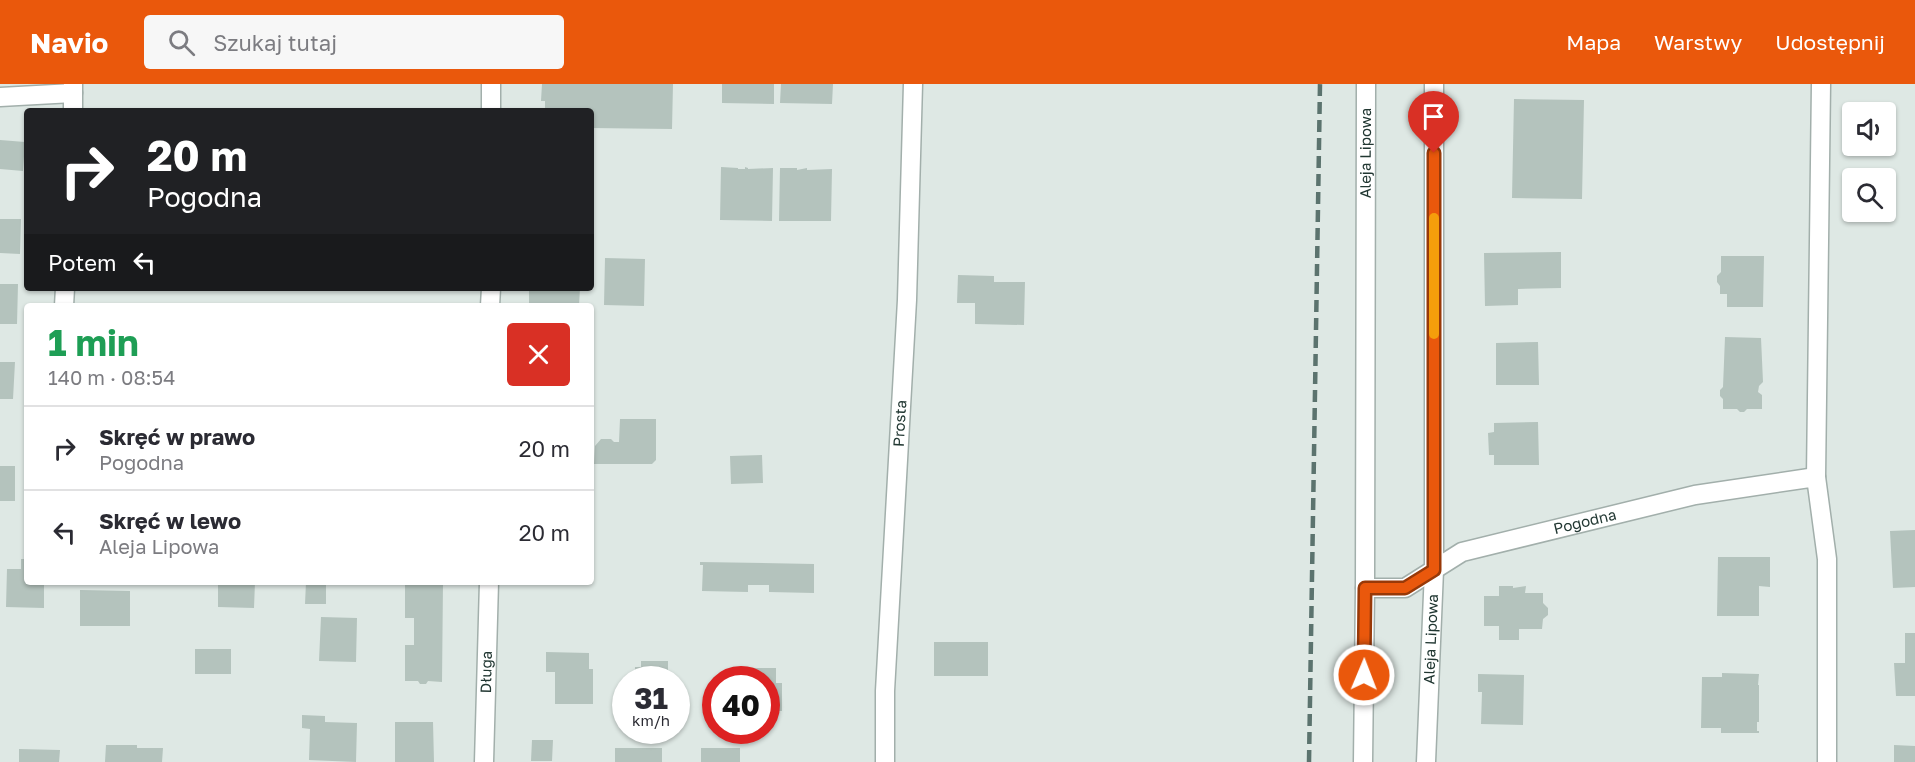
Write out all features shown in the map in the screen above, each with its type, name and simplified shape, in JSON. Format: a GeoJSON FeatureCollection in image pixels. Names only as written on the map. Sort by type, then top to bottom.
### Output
{"type":"FeatureCollection","features":[{"type":"Feature","properties":{"kind":"street"},"geometry":{"type":"LineString","coordinates":[[491,84],[491,108]]}},
{"type":"Feature","properties":{"kind":"street","name":"Prosta"},"geometry":{"type":"LineString","coordinates":[[885,762],[885,691],[907,300],[913,84]]}},
{"type":"Feature","properties":{"kind":"street","name":"Aleja Lipowa"},"geometry":{"type":"LineString","coordinates":[[1363,762],[1366,84]]}},
{"type":"Feature","properties":{"kind":"street","name":"Aleja Lipowa"},"geometry":{"type":"LineString","coordinates":[[1426,762],[1434,570],[1434,84]]}},
{"type":"Feature","properties":{"kind":"street"},"geometry":{"type":"LineString","coordinates":[[1821,84],[1816,477],[1827,559],[1827,762]]}},
{"type":"Feature","properties":{"kind":"street"},"geometry":{"type":"LineString","coordinates":[[0,97],[73,88],[73,108]]}},
{"type":"Feature","properties":{"kind":"street","name":"Pogodna"},"geometry":{"type":"LineString","coordinates":[[1365,588],[1405,588],[1462,552],[1695,495],[1816,477]]}},
{"type":"Feature","properties":{"kind":"street","name":"Długa"},"geometry":{"type":"LineString","coordinates":[[484,762],[489,585]]}},
{"type":"Feature","properties":{"kind":"building"},"geometry":{"type":"Polygon","coordinates":[[[542,84],[673,84],[672,129],[594,128],[594,108],[545,108],[545,101],[541,101],[542,84]]]}},
{"type":"Feature","properties":{"kind":"building"},"geometry":{"type":"Polygon","coordinates":[[[722,84],[774,84],[774,104],[722,103],[722,84]]]}},
{"type":"Feature","properties":{"kind":"building"},"geometry":{"type":"Polygon","coordinates":[[[781,84],[833,84],[832,104],[780,103],[781,84]]]}},
{"type":"Feature","properties":{"kind":"building"},"geometry":{"type":"Polygon","coordinates":[[[1514,99],[1584,100],[1582,199],[1512,198],[1514,99]]]}},
{"type":"Feature","properties":{"kind":"building"},"geometry":{"type":"Polygon","coordinates":[[[0,140],[24,142],[23,171],[0,169],[0,140]]]}},
{"type":"Feature","properties":{"kind":"building"},"geometry":{"type":"Polygon","coordinates":[[[721,167],[773,168],[772,221],[720,220],[721,167]]]}},
{"type":"Feature","properties":{"kind":"building"},"geometry":{"type":"Polygon","coordinates":[[[780,168],[832,169],[831,221],[779,221],[780,168]]]}},
{"type":"Feature","properties":{"kind":"building"},"geometry":{"type":"Polygon","coordinates":[[[0,219],[21,219],[20,254],[0,253],[0,219]]]}},
{"type":"Feature","properties":{"kind":"building"},"geometry":{"type":"Polygon","coordinates":[[[1561,252],[1561,288],[1518,289],[1518,305],[1485,306],[1484,253],[1561,252]]]}},
{"type":"Feature","properties":{"kind":"building"},"geometry":{"type":"Polygon","coordinates":[[[1721,256],[1764,256],[1763,307],[1727,307],[1727,294],[1720,294],[1720,286],[1717,282],[1717,276],[1721,272],[1721,256]]]}},
{"type":"Feature","properties":{"kind":"building"},"geometry":{"type":"Polygon","coordinates":[[[605,258],[645,259],[644,306],[604,305],[605,258]]]}},
{"type":"Feature","properties":{"kind":"building"},"geometry":{"type":"Polygon","coordinates":[[[958,275],[994,276],[994,282],[1025,282],[1024,325],[975,324],[975,303],[957,303],[958,275]]]}},
{"type":"Feature","properties":{"kind":"building"},"geometry":{"type":"Polygon","coordinates":[[[0,284],[18,284],[17,324],[0,324],[0,284]]]}},
{"type":"Feature","properties":{"kind":"building"},"geometry":{"type":"Polygon","coordinates":[[[529,291],[580,291],[579,303],[529,303],[529,291]]]}},
{"type":"Feature","properties":{"kind":"building"},"geometry":{"type":"Polygon","coordinates":[[[1725,337],[1761,338],[1763,382],[1758,392],[1762,395],[1762,409],[1747,409],[1740,412],[1737,409],[1723,409],[1720,390],[1723,387],[1725,337]]]}},
{"type":"Feature","properties":{"kind":"building"},"geometry":{"type":"Polygon","coordinates":[[[1538,342],[1539,385],[1496,385],[1496,343],[1538,342]]]}},
{"type":"Feature","properties":{"kind":"building"},"geometry":{"type":"Polygon","coordinates":[[[0,362],[15,362],[13,399],[0,399],[0,362]]]}},
{"type":"Feature","properties":{"kind":"building"},"geometry":{"type":"Polygon","coordinates":[[[620,419],[656,419],[656,460],[652,464],[594,464],[595,446],[601,439],[619,442],[620,419]]]}},
{"type":"Feature","properties":{"kind":"building"},"geometry":{"type":"Polygon","coordinates":[[[1538,422],[1539,465],[1494,465],[1494,455],[1489,455],[1488,433],[1494,432],[1494,423],[1538,422]]]}},
{"type":"Feature","properties":{"kind":"building"},"geometry":{"type":"Polygon","coordinates":[[[762,455],[763,483],[731,484],[730,456],[762,455]]]}},
{"type":"Feature","properties":{"kind":"building"},"geometry":{"type":"Polygon","coordinates":[[[0,466],[15,466],[15,501],[0,501],[0,466]]]}},
{"type":"Feature","properties":{"kind":"building"},"geometry":{"type":"Polygon","coordinates":[[[1915,530],[1915,587],[1893,588],[1890,531],[1915,530]]]}},
{"type":"Feature","properties":{"kind":"building"},"geometry":{"type":"Polygon","coordinates":[[[1718,557],[1770,557],[1770,587],[1759,586],[1759,616],[1717,616],[1718,557]]]}},
{"type":"Feature","properties":{"kind":"building"},"geometry":{"type":"Polygon","coordinates":[[[21,559],[24,559],[24,585],[44,585],[44,608],[6,607],[7,569],[21,569],[21,559]]]}},
{"type":"Feature","properties":{"kind":"building"},"geometry":{"type":"Polygon","coordinates":[[[700,562],[814,564],[814,593],[769,592],[769,585],[748,585],[748,592],[702,591],[703,565],[700,565],[700,562]]]}},
{"type":"Feature","properties":{"kind":"building"},"geometry":{"type":"Polygon","coordinates":[[[218,585],[255,585],[254,608],[218,607],[218,585]]]}},
{"type":"Feature","properties":{"kind":"building"},"geometry":{"type":"Polygon","coordinates":[[[306,585],[326,585],[326,604],[305,604],[306,585]]]}},
{"type":"Feature","properties":{"kind":"building"},"geometry":{"type":"Polygon","coordinates":[[[405,585],[443,585],[442,682],[428,681],[426,684],[420,684],[418,681],[405,681],[405,645],[414,645],[414,618],[405,618],[405,585]]]}},
{"type":"Feature","properties":{"kind":"building"},"geometry":{"type":"Polygon","coordinates":[[[1499,586],[1513,586],[1513,588],[1526,586],[1525,593],[1543,593],[1543,603],[1548,608],[1548,615],[1543,619],[1542,629],[1519,629],[1519,640],[1499,640],[1499,626],[1484,626],[1484,596],[1499,596],[1499,586]]]}},
{"type":"Feature","properties":{"kind":"building"},"geometry":{"type":"Polygon","coordinates":[[[80,590],[130,591],[130,626],[80,626],[80,590]]]}},
{"type":"Feature","properties":{"kind":"building"},"geometry":{"type":"Polygon","coordinates":[[[321,617],[357,618],[356,662],[319,661],[321,617]]]}},
{"type":"Feature","properties":{"kind":"building"},"geometry":{"type":"Polygon","coordinates":[[[1905,633],[1915,633],[1915,696],[1896,696],[1894,663],[1905,663],[1905,633]]]}},
{"type":"Feature","properties":{"kind":"building"},"geometry":{"type":"Polygon","coordinates":[[[934,642],[988,642],[988,676],[934,676],[934,642]]]}},
{"type":"Feature","properties":{"kind":"building"},"geometry":{"type":"Polygon","coordinates":[[[195,649],[231,649],[231,674],[195,674],[195,649]]]}},
{"type":"Feature","properties":{"kind":"building"},"geometry":{"type":"Polygon","coordinates":[[[546,652],[589,653],[589,669],[593,669],[593,704],[555,704],[555,672],[546,672],[546,652]]]}},
{"type":"Feature","properties":{"kind":"building"},"geometry":{"type":"Polygon","coordinates":[[[641,661],[668,661],[668,666],[641,666],[641,661]]]}},
{"type":"Feature","properties":{"kind":"building"},"geometry":{"type":"Polygon","coordinates":[[[1722,673],[1759,674],[1757,731],[1759,733],[1721,733],[1721,728],[1701,728],[1702,677],[1722,677],[1722,673]]]}},
{"type":"Feature","properties":{"kind":"building"},"geometry":{"type":"Polygon","coordinates":[[[1478,674],[1524,675],[1523,725],[1481,724],[1482,692],[1478,692],[1478,674]]]}},
{"type":"Feature","properties":{"kind":"building"},"geometry":{"type":"Polygon","coordinates":[[[780,683],[782,683],[782,711],[780,711],[780,683]]]}},
{"type":"Feature","properties":{"kind":"building"},"geometry":{"type":"Polygon","coordinates":[[[302,715],[325,716],[325,722],[357,723],[356,762],[309,760],[310,729],[302,728],[302,715]]]}},
{"type":"Feature","properties":{"kind":"building"},"geometry":{"type":"Polygon","coordinates":[[[395,722],[433,722],[434,762],[395,762],[395,722]]]}},
{"type":"Feature","properties":{"kind":"building"},"geometry":{"type":"Polygon","coordinates":[[[532,740],[553,740],[552,761],[531,761],[532,740]]]}},
{"type":"Feature","properties":{"kind":"building"},"geometry":{"type":"Polygon","coordinates":[[[106,745],[163,748],[162,762],[105,762],[106,745]]]}},
{"type":"Feature","properties":{"kind":"building"},"geometry":{"type":"Polygon","coordinates":[[[1894,745],[1915,746],[1915,762],[1894,762],[1894,745]]]}},
{"type":"Feature","properties":{"kind":"building"},"geometry":{"type":"Polygon","coordinates":[[[615,748],[662,748],[662,762],[615,762],[615,748]]]}},
{"type":"Feature","properties":{"kind":"building"},"geometry":{"type":"Polygon","coordinates":[[[701,748],[740,748],[740,762],[701,762],[701,748]]]}},
{"type":"Feature","properties":{"kind":"building"},"geometry":{"type":"Polygon","coordinates":[[[19,749],[60,750],[59,762],[19,762],[19,749]]]}},
{"type":"Feature","properties":{"kind":"railway"},"geometry":{"type":"LineString","coordinates":[[1309,762],[1320,84]]}},
{"type":"Feature","properties":{"kind":"slow traffic"},"geometry":{"type":"LineString","coordinates":[[1434,218],[1434,334]]}},
{"type":"Feature","properties":{"kind":"route"},"geometry":{"type":"LineString","coordinates":[[1364,675],[1365,588],[1405,588],[1434,570],[1434,153]]}}]}
